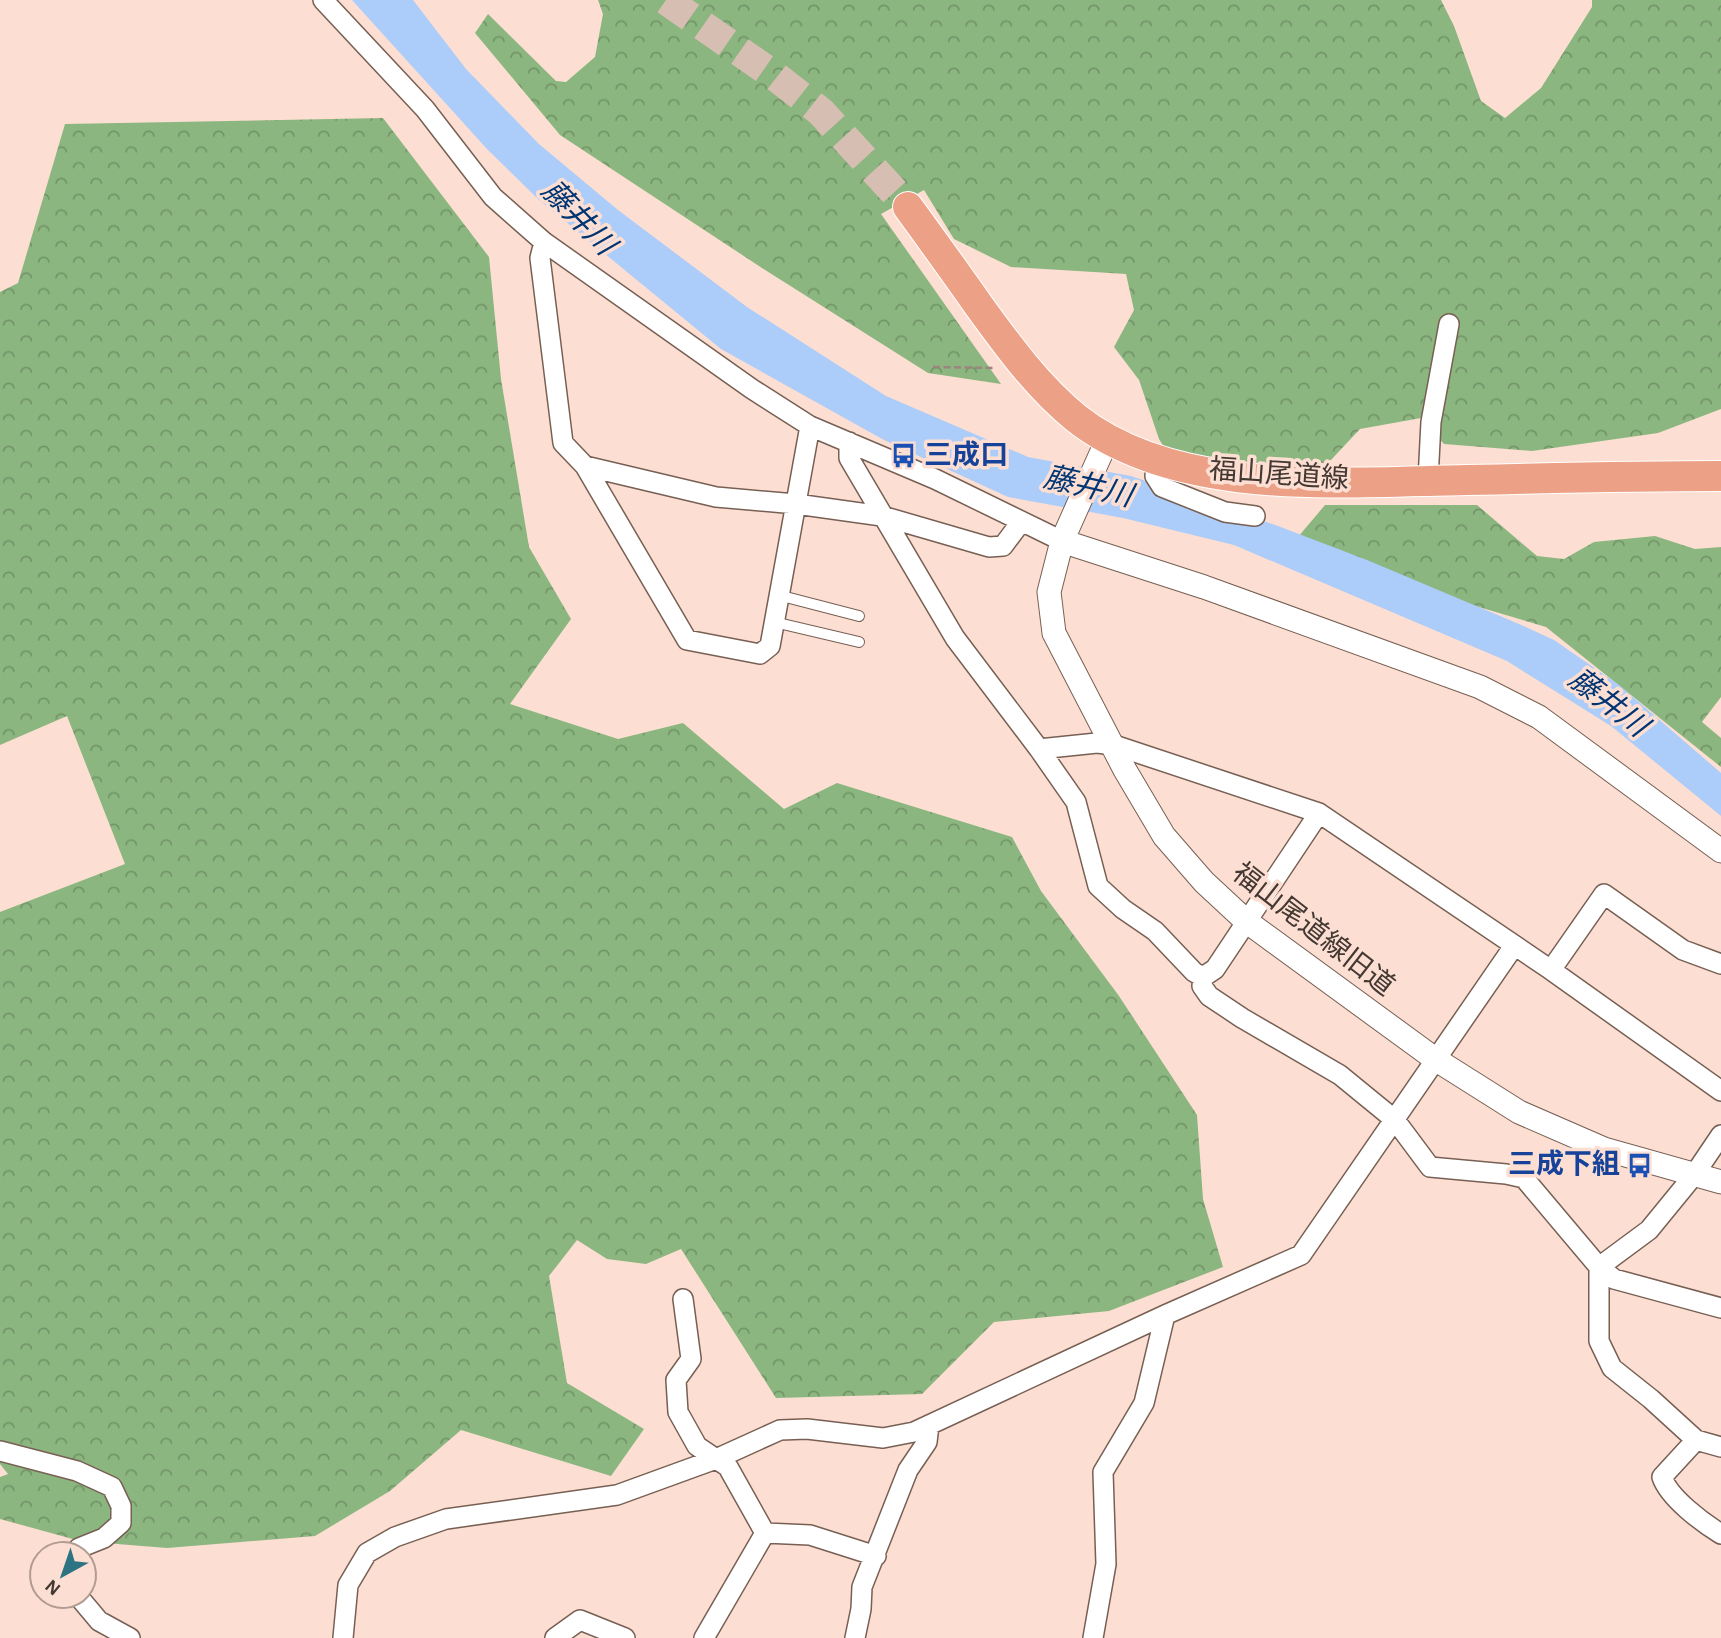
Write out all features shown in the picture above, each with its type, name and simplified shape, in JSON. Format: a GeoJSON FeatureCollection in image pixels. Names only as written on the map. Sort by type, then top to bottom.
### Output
{"type":"FeatureCollection","features":[{"type":"Feature","properties":{"kind":"main road","name":"福山尾道線"},"geometry":{"type":"LineString","coordinates":[[908,207],[1016,356],[1103,448],[1223,476],[1304,483],[1721,476]]}},
{"type":"Feature","properties":{"kind":"street"},"geometry":{"type":"LineString","coordinates":[[323,0],[425,108],[494,197],[544,242],[752,389],[810,426],[936,479],[1021,522],[1065,532],[1205,587],[1480,687],[1539,717],[1721,851]]}},
{"type":"Feature","properties":{"kind":"street"},"geometry":{"type":"LineString","coordinates":[[544,242],[540,258],[563,443],[585,466],[687,640],[760,654],[770,646],[810,426]]}},
{"type":"Feature","properties":{"kind":"street"},"geometry":{"type":"LineString","coordinates":[[1428,480],[1432,422],[1449,324]]}},
{"type":"Feature","properties":{"kind":"street"},"geometry":{"type":"LineString","coordinates":[[849,442],[849,458],[955,638],[1076,802],[1098,886],[1123,909],[1155,931],[1194,972],[1203,977]]}},
{"type":"Feature","properties":{"kind":"street","name":"福山尾道線旧道"},"geometry":{"type":"LineString","coordinates":[[1103,448],[1065,532],[1049,592],[1054,633],[1125,771],[1164,836],[1204,882],[1246,921],[1435,1059],[1518,1112],[1604,1149],[1721,1182]]}},
{"type":"Feature","properties":{"kind":"street"},"geometry":{"type":"LineString","coordinates":[[1157,459],[1156,476],[1162,486],[1224,512],[1255,516]]}},
{"type":"Feature","properties":{"kind":"street"},"geometry":{"type":"LineString","coordinates":[[585,466],[716,497],[796,504],[882,516],[989,547],[1003,546],[1021,522]]}},
{"type":"Feature","properties":{"kind":"street"},"geometry":{"type":"LineString","coordinates":[[1039,749],[1097,743],[1114,746],[1319,813],[1551,970],[1721,1091]]}},
{"type":"Feature","properties":{"kind":"street"},"geometry":{"type":"LineString","coordinates":[[1319,813],[1215,969],[1203,977],[1202,986],[1209,996],[1340,1075],[1395,1120],[1430,1167],[1524,1178],[1599,1267],[1614,1279],[1721,1308]]}},
{"type":"Feature","properties":{"kind":"street"},"geometry":{"type":"LineString","coordinates":[[1551,970],[1604,894],[1684,950],[1721,964]]}},
{"type":"Feature","properties":{"kind":"street"},"geometry":{"type":"LineString","coordinates":[[343,1638],[348,1584],[367,1553],[395,1537],[446,1519],[617,1495],[716,1459],[780,1430],[807,1429],[883,1438],[914,1432],[1301,1255],[1514,946]]}},
{"type":"Feature","properties":{"kind":"street"},"geometry":{"type":"LineString","coordinates":[[1599,1267],[1649,1230],[1694,1175],[1721,1135]]}},
{"type":"Feature","properties":{"kind":"street"},"geometry":{"type":"LineString","coordinates":[[1599,1267],[1599,1341],[1612,1368],[1696,1440],[1721,1447]]}},
{"type":"Feature","properties":{"kind":"street"},"geometry":{"type":"LineString","coordinates":[[683,1299],[691,1359],[676,1380],[678,1412],[697,1446],[728,1467],[765,1533]]}},
{"type":"Feature","properties":{"kind":"street"},"geometry":{"type":"LineString","coordinates":[[1093,1638],[1106,1564],[1103,1472],[1144,1403],[1165,1315]]}},
{"type":"Feature","properties":{"kind":"street"},"geometry":{"type":"LineString","coordinates":[[855,1638],[862,1587],[908,1470],[927,1442],[929,1425]]}},
{"type":"Feature","properties":{"kind":"street"},"geometry":{"type":"LineString","coordinates":[[1696,1440],[1662,1477],[1665,1486],[1680,1501],[1721,1534]]}},
{"type":"Feature","properties":{"kind":"street"},"geometry":{"type":"LineString","coordinates":[[0,1451],[77,1471],[113,1487],[121,1506],[121,1523],[98,1540]]}},
{"type":"Feature","properties":{"kind":"street"},"geometry":{"type":"LineString","coordinates":[[765,1533],[810,1535],[876,1556]]}},
{"type":"Feature","properties":{"kind":"street"},"geometry":{"type":"LineString","coordinates":[[704,1638],[765,1533]]}},
{"type":"Feature","properties":{"kind":"street"},"geometry":{"type":"LineString","coordinates":[[90,1610],[99,1620],[131,1638]]}},
{"type":"Feature","properties":{"kind":"street"},"geometry":{"type":"LineString","coordinates":[[555,1638],[580,1620],[625,1638]]}},
{"type":"Feature","properties":{"kind":"lane"},"geometry":{"type":"LineString","coordinates":[[778,595],[859,616]]}},
{"type":"Feature","properties":{"kind":"lane"},"geometry":{"type":"LineString","coordinates":[[774,622],[859,642]]}},
{"type":"Feature","properties":{"kind":"path"},"geometry":{"type":"LineString","coordinates":[[933,368],[999,368],[1016,356]]}},
{"type":"Feature","properties":{"kind":"green space"},"geometry":{"type":"Polygon","coordinates":[[[598,0],[1441,0],[1454,26],[1481,101],[1505,118],[1541,88],[1592,7],[1592,0],[1721,0],[1721,409],[1658,433],[1532,451],[1444,444],[1421,418],[1360,429],[1316,476],[1181,475],[1159,439],[1139,380],[1114,347],[1134,310],[1126,274],[1011,267],[954,239],[924,190],[881,214],[1001,384],[928,373],[560,135],[475,33],[488,14],[556,81],[566,82],[595,57],[603,14],[598,0]]]}},
{"type":"Feature","properties":{"kind":"green space"},"geometry":{"type":"Polygon","coordinates":[[[383,118],[489,257],[501,379],[529,547],[571,619],[510,704],[618,739],[683,723],[784,809],[837,783],[1012,837],[1041,891],[1119,996],[1197,1115],[1203,1199],[1223,1267],[1109,1311],[994,1322],[922,1394],[776,1398],[681,1249],[646,1264],[607,1259],[577,1240],[549,1276],[567,1383],[644,1429],[611,1476],[461,1430],[390,1491],[315,1536],[167,1548],[76,1540],[0,1519],[0,1477],[8,1474],[0,1464],[0,912],[125,864],[67,716],[0,745],[0,292],[18,283],[65,124],[383,118]]]}},
{"type":"Feature","properties":{"kind":"green space"},"geometry":{"type":"Polygon","coordinates":[[[1325,505],[1477,505],[1537,556],[1564,559],[1594,542],[1655,536],[1695,549],[1721,547],[1721,697],[1702,722],[1721,738],[1721,767],[1546,627],[1287,550],[1325,505]]]}},
{"type":"Feature","properties":{"kind":"water","name":"藤井川"},"geometry":{"type":"Polygon","coordinates":[[[352,0],[413,0],[466,69],[539,144],[618,210],[747,307],[886,396],[1028,457],[1131,476],[1278,526],[1367,560],[1554,640],[1619,685],[1721,773],[1721,816],[1611,726],[1507,661],[1234,545],[1123,518],[1008,497],[884,440],[721,349],[538,199],[487,149],[352,0]]]}},
{"type":"Feature","properties":{"kind":"tunnel"},"geometry":{"type":"LineString","coordinates":[[666,0],[775,76],[821,112],[908,207]]}},
{"type":"Feature","properties":{"kind":"place","name":"三成口"},"geometry":{"type":"Point","coordinates":[904,456]}},
{"type":"Feature","properties":{"kind":"place","name":"三成下組"},"geometry":{"type":"Point","coordinates":[1640,1165]}}]}
